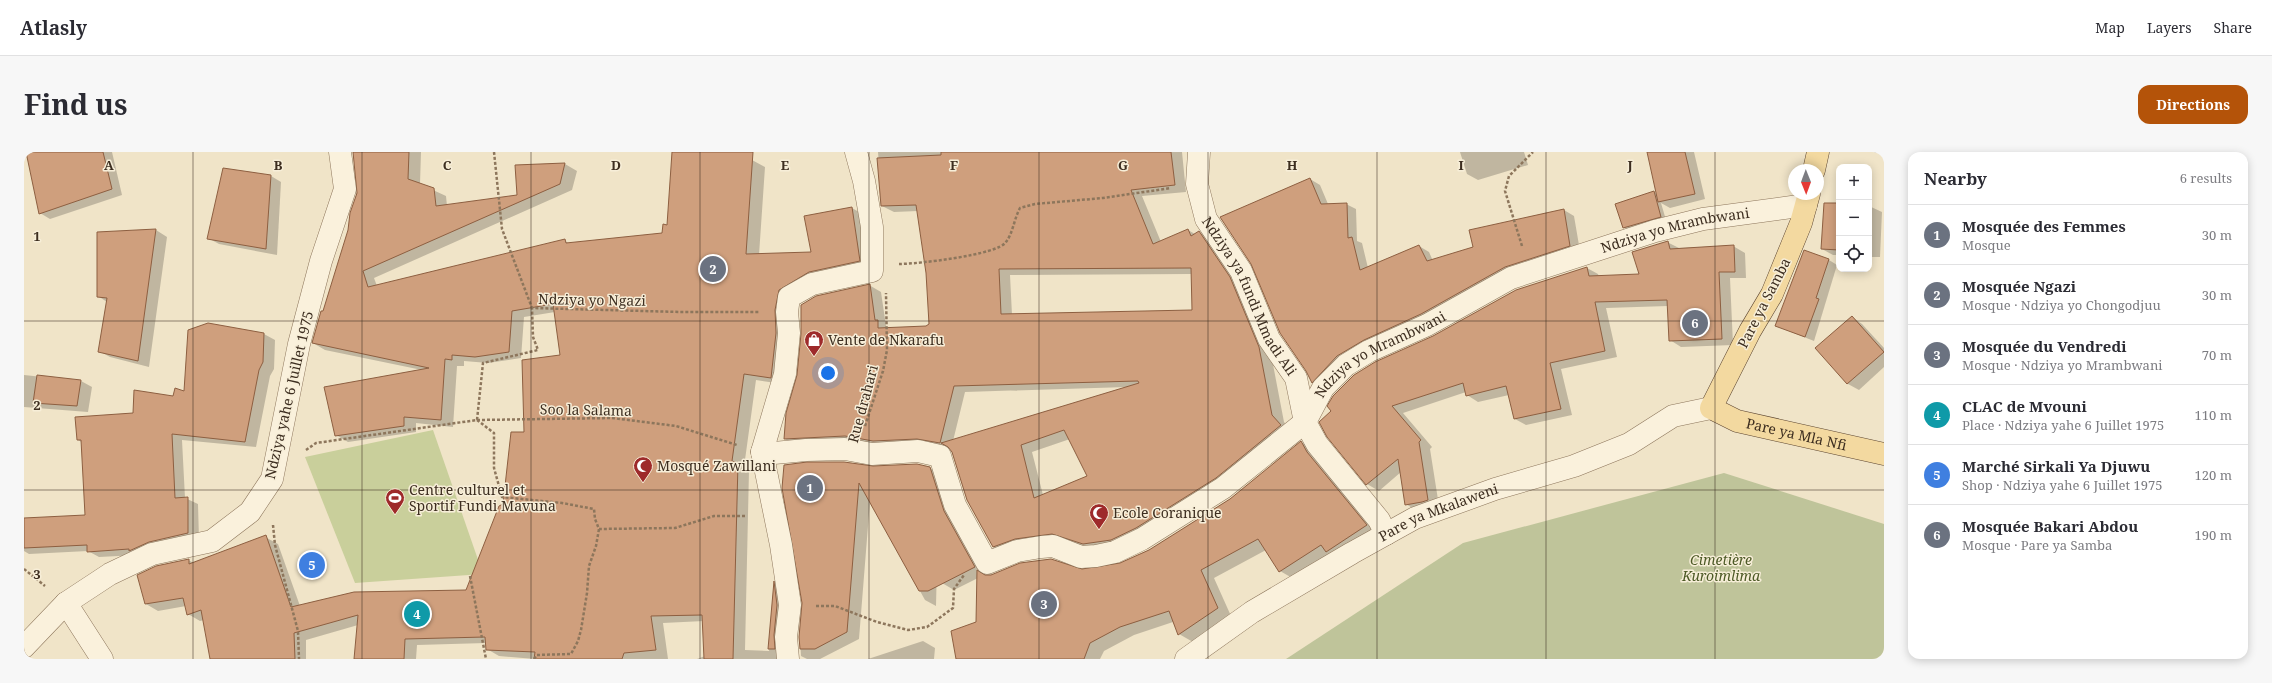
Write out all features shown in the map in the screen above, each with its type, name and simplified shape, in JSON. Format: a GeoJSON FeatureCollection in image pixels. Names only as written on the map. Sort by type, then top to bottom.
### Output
{"type":"FeatureCollection","features":[{"type":"Feature","properties":{"kind":"main road"},"geometry":{"type":"LineString","coordinates":[[1815,164],[1818,152]]}},
{"type":"Feature","properties":{"kind":"main road","name":"Pare ya Samba"},"geometry":{"type":"LineString","coordinates":[[1711,408],[1750,331],[1772,294],[1799,230],[1807,200]]}},
{"type":"Feature","properties":{"kind":"main road","name":"Pare ya Mla Nfi"},"geometry":{"type":"LineString","coordinates":[[1711,408],[1737,421],[1884,454]]}},
{"type":"Feature","properties":{"kind":"street","name":"Ndziya yahe 6 Juillet 1975"},"geometry":{"type":"LineString","coordinates":[[24,647],[66,603],[110,574],[152,554],[212,541],[250,512],[272,478],[299,344],[321,262],[345,189],[340,152]]}},
{"type":"Feature","properties":{"kind":"street"},"geometry":{"type":"LineString","coordinates":[[788,659],[786,637],[790,605],[781,545],[762,452],[785,374],[789,333],[787,312],[789,297],[812,284],[872,271],[872,227],[864,181],[856,152]]}},
{"type":"Feature","properties":{"kind":"street","name":"Ndziya ya fundi Mmadi Ali"},"geometry":{"type":"LineString","coordinates":[[1198,152],[1197,184],[1206,219],[1241,271],[1269,339],[1296,378],[1305,422],[1317,444],[1379,520],[1386,534]]}},
{"type":"Feature","properties":{"kind":"street","name":"Ndziya yo Mrambwani"},"geometry":{"type":"LineString","coordinates":[[992,561],[1041,547],[1053,546],[1081,557],[1115,552],[1142,539],[1223,488],[1305,422],[1322,388],[1346,365],[1369,351],[1428,325],[1511,278],[1656,231],[1703,219],[1802,200]]}},
{"type":"Feature","properties":{"kind":"street","name":"Pare ya Mkalaweni"},"geometry":{"type":"LineString","coordinates":[[1186,659],[1252,612],[1415,518],[1495,489],[1574,466],[1629,444],[1673,416],[1711,408]]}},
{"type":"Feature","properties":{"kind":"street"},"geometry":{"type":"LineString","coordinates":[[762,452],[774,454],[799,450],[845,449],[860,453],[872,454],[898,451],[918,451],[940,456],[955,505],[992,561]]}},
{"type":"Feature","properties":{"kind":"street"},"geometry":{"type":"LineString","coordinates":[[66,603],[102,659]]}},
{"type":"Feature","properties":{"kind":"path"},"geometry":{"type":"LineString","coordinates":[[494,152],[502,229],[532,308]]}},
{"type":"Feature","properties":{"kind":"path"},"geometry":{"type":"LineString","coordinates":[[1529,272],[1514,216],[1505,191],[1508,176],[1533,152]]}},
{"type":"Feature","properties":{"kind":"path"},"geometry":{"type":"LineString","coordinates":[[872,271],[894,264],[918,264],[995,250],[1006,244],[1020,208],[1035,204],[1103,198],[1197,184]]}},
{"type":"Feature","properties":{"kind":"path","name":"Rue drahari"},"geometry":{"type":"LineString","coordinates":[[860,453],[865,427],[883,371],[887,350],[888,326],[885,298],[887,291]]}},
{"type":"Feature","properties":{"kind":"path","name":"Ndziya yo Ngazi"},"geometry":{"type":"LineString","coordinates":[[477,420],[483,363],[538,350],[533,337],[532,308],[680,312],[787,312]]}},
{"type":"Feature","properties":{"kind":"path","name":"Soo la Salama"},"geometry":{"type":"LineString","coordinates":[[477,420],[612,418],[676,426],[762,452]]}},
{"type":"Feature","properties":{"kind":"path"},"geometry":{"type":"LineString","coordinates":[[299,659],[298,631],[276,545],[271,511],[272,478],[316,443],[477,420],[494,433],[494,468],[502,497],[562,503],[594,509],[595,519],[599,529],[596,546],[589,566],[587,594],[578,641],[571,654],[537,655],[534,659]]}},
{"type":"Feature","properties":{"kind":"path"},"geometry":{"type":"LineString","coordinates":[[599,529],[675,528],[714,516],[775,516]]}},
{"type":"Feature","properties":{"kind":"path"},"geometry":{"type":"LineString","coordinates":[[790,605],[836,606],[877,622],[908,630],[927,627],[953,608],[954,589],[963,576],[992,561]]}},
{"type":"Feature","properties":{"kind":"path"},"geometry":{"type":"LineString","coordinates":[[470,576],[486,659]]}},
{"type":"Feature","properties":{"kind":"green space","name":"Centre culturel et Sportif Fundi Mavuna"},"geometry":{"type":"Polygon","coordinates":[[[433,430],[483,574],[355,583],[305,457],[433,430]]]}},
{"type":"Feature","properties":{"kind":"green space","name":"Cimetière Kuroimlima"},"geometry":{"type":"Polygon","coordinates":[[[1724,473],[1884,524],[1884,659],[1286,659],[1463,543],[1724,473]]]}},
{"type":"Feature","properties":{"kind":"building"},"geometry":{"type":"Polygon","coordinates":[[[26,152],[103,152],[112,189],[39,214],[26,152]]]}},
{"type":"Feature","properties":{"kind":"building"},"geometry":{"type":"Polygon","coordinates":[[[353,152],[409,152],[408,179],[434,188],[436,206],[517,195],[515,165],[565,163],[560,184],[363,271],[368,287],[565,239],[566,243],[662,233],[663,224],[667,225],[672,152],[753,152],[746,254],[811,252],[804,216],[852,207],[860,261],[809,272],[779,290],[775,310],[776,333],[771,378],[744,374],[732,461],[738,463],[733,659],[704,659],[702,615],[651,616],[656,650],[624,653],[622,659],[534,659],[535,652],[486,650],[485,637],[405,639],[404,659],[354,659],[358,615],[294,633],[295,659],[210,659],[201,610],[187,615],[183,598],[145,604],[137,575],[156,566],[189,559],[189,564],[266,535],[291,607],[354,592],[466,590],[499,506],[503,504],[511,432],[524,432],[522,360],[560,355],[553,304],[512,311],[509,352],[475,357],[452,355],[452,360],[445,359],[441,420],[404,417],[404,426],[335,436],[324,387],[429,368],[312,343],[348,230],[350,213],[357,193],[353,152]]]}},
{"type":"Feature","properties":{"kind":"building"},"geometry":{"type":"Polygon","coordinates":[[[941,152],[1171,152],[1175,185],[1131,190],[1153,244],[1188,229],[1191,236],[1199,231],[1230,277],[1259,347],[1272,415],[1281,425],[1216,478],[1136,528],[1111,540],[1083,544],[1052,534],[1015,539],[993,547],[967,500],[952,452],[948,447],[941,443],[1139,383],[1138,381],[954,386],[940,443],[917,439],[873,441],[845,436],[784,439],[786,413],[797,375],[801,334],[801,305],[816,296],[870,284],[875,320],[878,320],[878,328],[926,326],[929,324],[926,273],[916,205],[881,206],[877,158],[941,155],[941,152]],[[1191,268],[999,269],[1001,314],[1192,310],[1191,268]],[[1064,430],[1021,445],[1034,498],[1087,476],[1064,430]]]}},
{"type":"Feature","properties":{"kind":"building"},"geometry":{"type":"Polygon","coordinates":[[[1647,152],[1685,152],[1695,194],[1658,202],[1647,152]]]}},
{"type":"Feature","properties":{"kind":"building"},"geometry":{"type":"Polygon","coordinates":[[[223,168],[271,175],[266,249],[207,239],[223,168]]]}},
{"type":"Feature","properties":{"kind":"building"},"geometry":{"type":"Polygon","coordinates":[[[1310,178],[1321,204],[1347,203],[1348,238],[1352,237],[1360,270],[1419,245],[1427,261],[1473,247],[1469,230],[1564,209],[1570,246],[1505,267],[1421,314],[1364,340],[1337,356],[1312,383],[1306,371],[1280,333],[1251,264],[1220,217],[1310,178]]]}},
{"type":"Feature","properties":{"kind":"building"},"geometry":{"type":"Polygon","coordinates":[[[1654,191],[1661,217],[1623,228],[1615,204],[1654,191]]]}},
{"type":"Feature","properties":{"kind":"building"},"geometry":{"type":"Polygon","coordinates":[[[1824,203],[1836,203],[1836,250],[1821,249],[1824,203]]]}},
{"type":"Feature","properties":{"kind":"building"},"geometry":{"type":"Polygon","coordinates":[[[156,229],[138,361],[98,352],[107,298],[97,297],[97,232],[156,229]]]}},
{"type":"Feature","properties":{"kind":"building"},"geometry":{"type":"Polygon","coordinates":[[[1668,241],[1670,249],[1734,245],[1735,272],[1719,272],[1722,339],[1669,341],[1667,300],[1595,302],[1605,351],[1550,363],[1561,409],[1514,419],[1506,386],[1466,396],[1463,383],[1392,406],[1421,440],[1419,442],[1428,500],[1422,502],[1405,505],[1398,459],[1366,485],[1327,437],[1319,422],[1331,411],[1327,406],[1333,396],[1354,375],[1375,362],[1433,336],[1516,290],[1587,267],[1589,276],[1639,274],[1632,252],[1668,241]]]}},
{"type":"Feature","properties":{"kind":"building"},"geometry":{"type":"Polygon","coordinates":[[[1804,250],[1829,259],[1816,298],[1819,299],[1805,337],[1775,326],[1804,250]]]}},
{"type":"Feature","properties":{"kind":"building"},"geometry":{"type":"Polygon","coordinates":[[[1852,316],[1884,352],[1847,384],[1815,348],[1852,316]]]}},
{"type":"Feature","properties":{"kind":"building"},"geometry":{"type":"Polygon","coordinates":[[[208,323],[264,333],[263,362],[259,370],[245,442],[172,434],[175,498],[188,497],[188,533],[149,542],[129,551],[129,549],[87,552],[87,545],[24,548],[24,518],[85,515],[81,440],[77,440],[75,417],[133,413],[134,390],[173,396],[175,388],[184,391],[188,330],[208,323]]]}},
{"type":"Feature","properties":{"kind":"building"},"geometry":{"type":"Polygon","coordinates":[[[37,375],[81,380],[77,406],[33,403],[37,375]]]}},
{"type":"Feature","properties":{"kind":"building"},"geometry":{"type":"Polygon","coordinates":[[[1301,441],[1307,452],[1367,525],[1326,552],[1321,545],[1279,572],[1258,539],[1201,570],[1218,608],[1178,635],[1169,611],[1120,627],[1090,643],[1084,659],[956,659],[951,631],[976,622],[977,570],[985,575],[991,575],[1020,563],[1051,559],[1082,569],[1120,563],[1149,550],[1230,499],[1301,441]]]}},
{"type":"Feature","properties":{"kind":"building"},"geometry":{"type":"Polygon","coordinates":[[[807,462],[844,462],[873,466],[917,464],[930,467],[944,511],[975,567],[928,591],[919,591],[859,483],[847,632],[815,649],[800,649],[799,637],[802,603],[782,488],[784,465],[807,462]]]}},
{"type":"Feature","properties":{"kind":"building"},"geometry":{"type":"Polygon","coordinates":[[[774,581],[777,605],[774,635],[775,649],[768,649],[774,581]]]}},
{"type":"Feature","properties":{"kind":"place","name":"Mosquée Ngazi"},"geometry":{"type":"Point","coordinates":[713,269]}},
{"type":"Feature","properties":{"kind":"place","name":"Mosquée Bakari Abdou"},"geometry":{"type":"Point","coordinates":[1695,323]}},
{"type":"Feature","properties":{"kind":"place","name":"Vente de Nkarafu"},"geometry":{"type":"Point","coordinates":[814,357]}},
{"type":"Feature","properties":{"kind":"place","name":"Mosqué Zawillani"},"geometry":{"type":"Point","coordinates":[643,483]}},
{"type":"Feature","properties":{"kind":"place","name":"Mosquée des Femmes"},"geometry":{"type":"Point","coordinates":[810,488]}},
{"type":"Feature","properties":{"kind":"place","name":"Centre culturel et Sportif Fundi Mavuna"},"geometry":{"type":"Point","coordinates":[395,515]}},
{"type":"Feature","properties":{"kind":"place","name":"Ecole Coranique"},"geometry":{"type":"Point","coordinates":[1099,530]}},
{"type":"Feature","properties":{"kind":"place","name":"Marché Sirkali Ya Djuwu"},"geometry":{"type":"Point","coordinates":[312,565]}},
{"type":"Feature","properties":{"kind":"place","name":"Mosquée du Vendredi"},"geometry":{"type":"Point","coordinates":[1044,604]}},
{"type":"Feature","properties":{"kind":"place","name":"CLAC de Mvouni"},"geometry":{"type":"Point","coordinates":[417,614]}}]}
